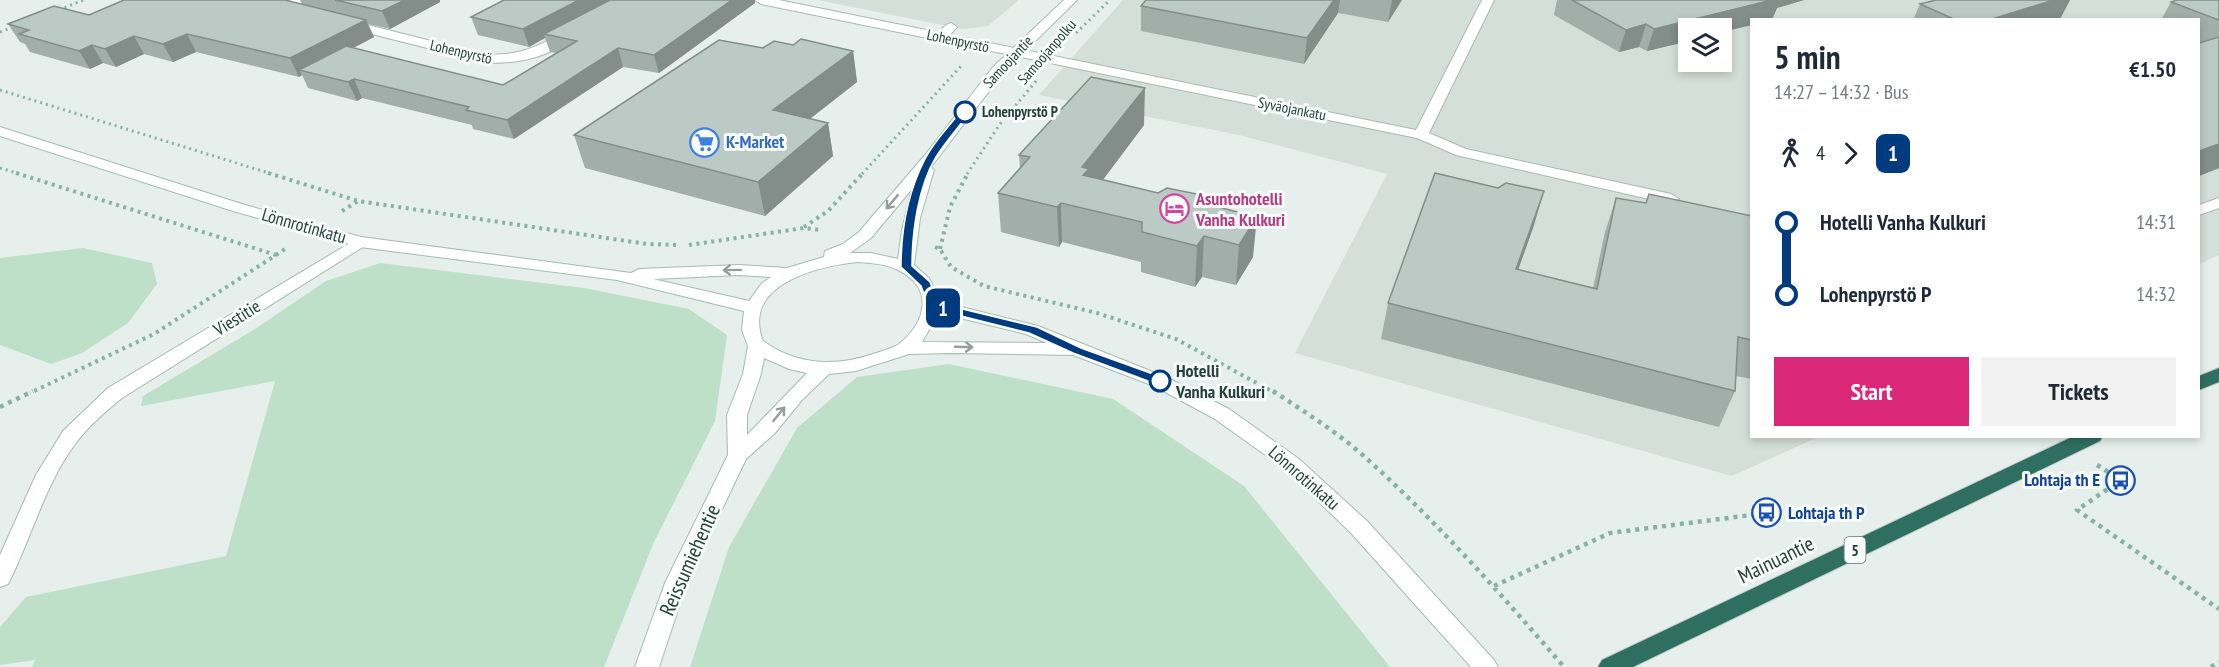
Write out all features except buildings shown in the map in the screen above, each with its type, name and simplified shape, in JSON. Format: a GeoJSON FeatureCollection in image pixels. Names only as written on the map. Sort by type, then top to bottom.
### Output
{"type":"FeatureCollection","features":[{"type":"Feature","properties":{"kind":"highway"},"geometry":{"type":"LineString","coordinates":[[2200,384],[2219,374]]}},
{"type":"Feature","properties":{"kind":"highway","name":"Mainuantie"},"geometry":{"type":"LineString","coordinates":[[1613,666],[2089,438]]}},
{"type":"Feature","properties":{"kind":"street","name":"Lohenpyrstö"},"geometry":{"type":"LineString","coordinates":[[300,0],[294,3],[297,12],[483,58],[506,61],[545,48],[583,27]]}},
{"type":"Feature","properties":{"kind":"street","name":"Lohenpyrstö"},"geometry":{"type":"LineString","coordinates":[[761,0],[1014,53]]}},
{"type":"Feature","properties":{"kind":"street","name":"Samoojantie"},"geometry":{"type":"LineString","coordinates":[[810,264],[849,247],[865,235],[930,158],[998,69],[1071,0]]}},
{"type":"Feature","properties":{"kind":"street"},"geometry":{"type":"LineString","coordinates":[[1421,135],[1488,0]]}},
{"type":"Feature","properties":{"kind":"street"},"geometry":{"type":"LineString","coordinates":[[940,38],[951,27]]}},
{"type":"Feature","properties":{"kind":"street","name":"Syväojankatu"},"geometry":{"type":"LineString","coordinates":[[1014,53],[1421,135],[1461,152],[1682,202]]}},
{"type":"Feature","properties":{"kind":"street","name":"Lönnrotinkatu"},"geometry":{"type":"LineString","coordinates":[[0,131],[239,208],[360,242],[617,275],[754,308]]}},
{"type":"Feature","properties":{"kind":"street","name":"Samoojantie"},"geometry":{"type":"LineString","coordinates":[[906,267],[907,241],[915,200],[930,158]]}},
{"type":"Feature","properties":{"kind":"street"},"geometry":{"type":"LineString","coordinates":[[2200,210],[2219,202]]}},
{"type":"Feature","properties":{"kind":"street","name":"Viestitie"},"geometry":{"type":"LineString","coordinates":[[0,578],[48,471],[64,444],[83,421],[115,393],[360,242]]}},
{"type":"Feature","properties":{"kind":"street"},"geometry":{"type":"LineString","coordinates":[[858,257],[877,258],[906,267],[927,284],[933,306],[924,328],[905,348],[870,362],[847,368],[823,369],[801,366],[776,358],[757,346],[750,332],[754,308],[764,292],[790,273],[810,264],[858,257]]}},
{"type":"Feature","properties":{"kind":"street","name":"Lönnrotinkatu"},"geometry":{"type":"LineString","coordinates":[[617,275],[739,270],[790,273]]}},
{"type":"Feature","properties":{"kind":"street","name":"Lönnrotinkatu"},"geometry":{"type":"LineString","coordinates":[[933,306],[1032,330],[1161,382],[1222,414],[1292,464],[1359,527],[1486,667]]}},
{"type":"Feature","properties":{"kind":"street","name":"Reissumiehentie"},"geometry":{"type":"LineString","coordinates":[[738,455],[737,415],[752,374],[757,346]]}},
{"type":"Feature","properties":{"kind":"street","name":"Lönnrotinkatu"},"geometry":{"type":"LineString","coordinates":[[905,348],[1077,350]]}},
{"type":"Feature","properties":{"kind":"street","name":"Reissumiehentie"},"geometry":{"type":"LineString","coordinates":[[647,667],[676,583],[738,455],[768,428],[795,395],[823,369]]}},
{"type":"Feature","properties":{"kind":"path"},"geometry":{"type":"LineString","coordinates":[[52,12],[83,0]]}},
{"type":"Feature","properties":{"kind":"path","name":"Samoojanpolku"},"geometry":{"type":"LineString","coordinates":[[940,249],[949,209],[975,161],[1004,118],[1066,43],[1110,0]]}},
{"type":"Feature","properties":{"kind":"path"},"geometry":{"type":"LineString","coordinates":[[0,33],[21,24]]}},
{"type":"Feature","properties":{"kind":"path"},"geometry":{"type":"LineString","coordinates":[[804,228],[828,211],[981,46]]}},
{"type":"Feature","properties":{"kind":"path"},"geometry":{"type":"LineString","coordinates":[[0,90],[358,201],[647,244],[686,245],[804,228],[865,235]]}},
{"type":"Feature","properties":{"kind":"path"},"geometry":{"type":"LineString","coordinates":[[0,168],[276,255],[154,334],[0,407]]}},
{"type":"Feature","properties":{"kind":"path"},"geometry":{"type":"LineString","coordinates":[[907,241],[940,249],[951,267],[984,286],[1097,313],[1176,339],[1269,389],[1322,423],[1365,457],[1494,586],[1564,667]]}},
{"type":"Feature","properties":{"kind":"path"},"geometry":{"type":"LineString","coordinates":[[2069,448],[2121,480],[2077,510],[2219,609]]}},
{"type":"Feature","properties":{"kind":"path"},"geometry":{"type":"LineString","coordinates":[[1494,586],[1610,533],[1767,513]]}},
{"type":"Feature","properties":{"kind":"path"},"geometry":{"type":"LineString","coordinates":[[2211,667],[2219,662]]}},
{"type":"Feature","properties":{"kind":"shaded area"},"geometry":{"type":"Polygon","coordinates":[[[818,0],[1019,0],[988,26],[963,29],[818,0]]]}},
{"type":"Feature","properties":{"kind":"shaded area"},"geometry":{"type":"Polygon","coordinates":[[[1123,0],[2219,0],[2219,255],[2200,264],[2200,18],[1750,18],[1750,438],[1816,438],[1732,476],[1295,353],[1387,174],[1239,135],[1039,95],[1123,0]]]}},
{"type":"Feature","properties":{"kind":"green space"},"geometry":{"type":"Polygon","coordinates":[[[83,248],[152,263],[157,284],[128,323],[82,353],[51,364],[0,345],[0,258],[83,248]]]}},
{"type":"Feature","properties":{"kind":"green space"},"geometry":{"type":"Polygon","coordinates":[[[380,263],[584,288],[689,309],[727,335],[715,421],[654,542],[604,667],[32,667],[35,660],[0,665],[0,627],[26,597],[226,556],[275,381],[141,406],[143,396],[255,329],[326,281],[380,263]]]}},
{"type":"Feature","properties":{"kind":"green space"},"geometry":{"type":"Polygon","coordinates":[[[949,364],[1113,399],[1244,486],[1390,667],[690,667],[729,547],[797,428],[857,377],[949,364]]]}},
{"type":"Feature","properties":{"kind":"bus line","name":"1"},"geometry":{"type":"LineString","coordinates":[[965,112],[930,158],[915,200],[907,241],[906,267],[927,284],[933,306],[1032,330],[1077,350],[1160,381]]}},
{"type":"Feature","properties":{"kind":"place","name":"Lohenpyrstö P"},"geometry":{"type":"Point","coordinates":[965,112]}},
{"type":"Feature","properties":{"kind":"place","name":"K-Market"},"geometry":{"type":"Point","coordinates":[705,142]}},
{"type":"Feature","properties":{"kind":"place","name":"Asuntohotelli Vanha Kulkuri"},"geometry":{"type":"Point","coordinates":[1175,209]}},
{"type":"Feature","properties":{"kind":"place","name":"Hotelli Vanha Kulkuri"},"geometry":{"type":"Point","coordinates":[1160,381]}},
{"type":"Feature","properties":{"kind":"place","name":"Lohtaja th E"},"geometry":{"type":"Point","coordinates":[2121,480]}},
{"type":"Feature","properties":{"kind":"place","name":"Lohtaja th P"},"geometry":{"type":"Point","coordinates":[1767,513]}}]}
